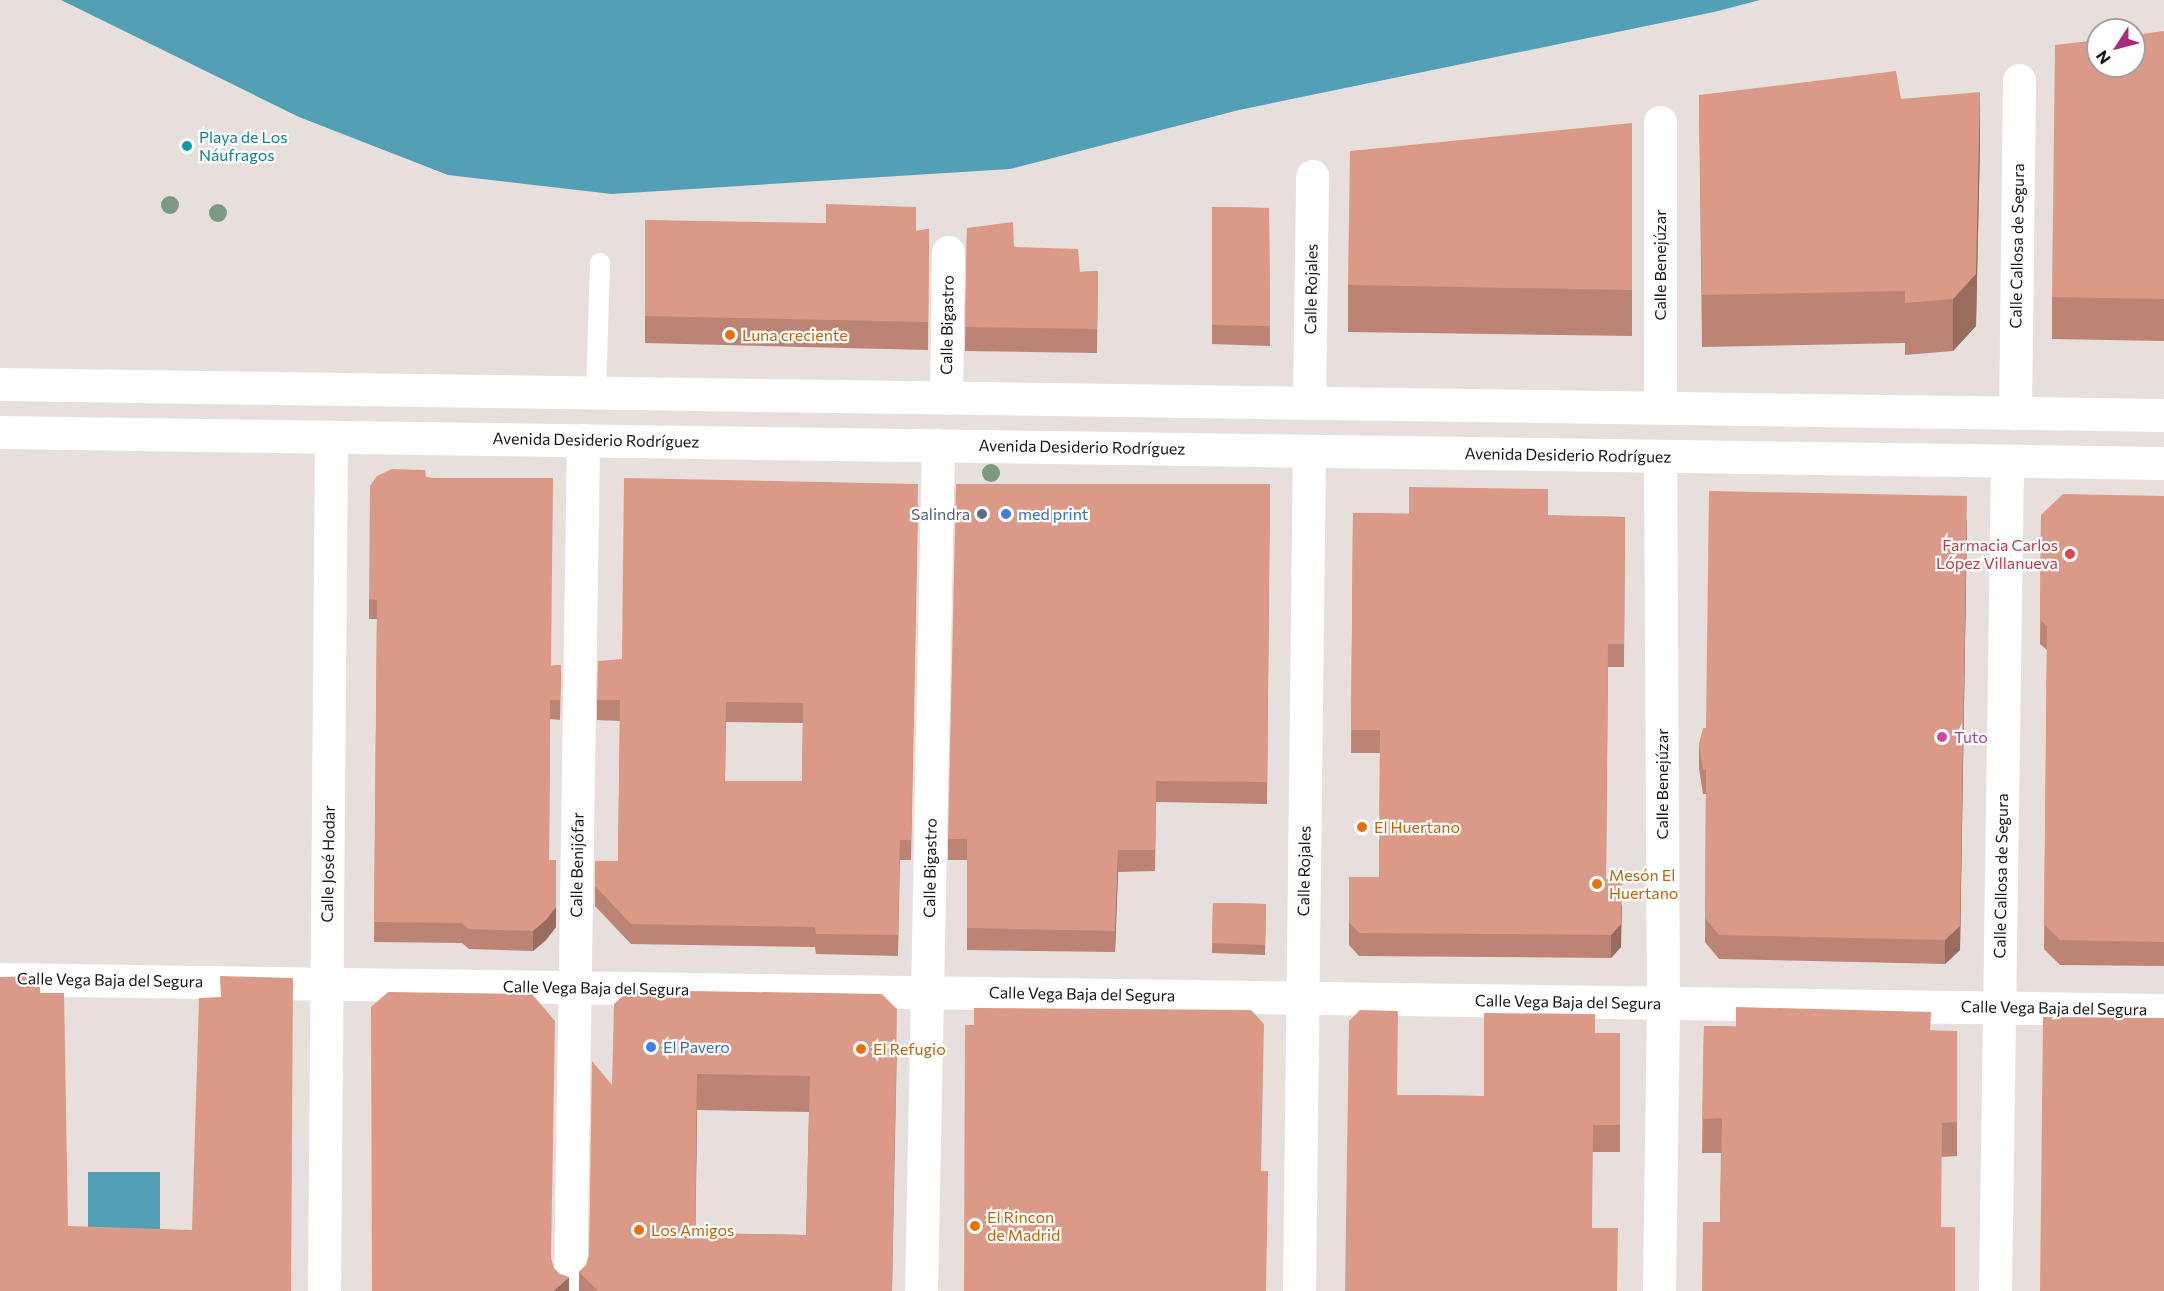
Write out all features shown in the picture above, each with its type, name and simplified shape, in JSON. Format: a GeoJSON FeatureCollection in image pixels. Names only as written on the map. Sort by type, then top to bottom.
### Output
{"type":"FeatureCollection","features":[{"type":"Feature","properties":{"kind":"street","name":"Calle Callosa de Segura"},"geometry":{"type":"LineString","coordinates":[[2015,412],[2019,80]]}},
{"type":"Feature","properties":{"kind":"street","name":"Calle Benejúzar"},"geometry":{"type":"LineString","coordinates":[[1660,122],[1660,408]]}},
{"type":"Feature","properties":{"kind":"street","name":"Calle Rojales"},"geometry":{"type":"LineString","coordinates":[[1310,403],[1312,176]]}},
{"type":"Feature","properties":{"kind":"street","name":"Calle Bigastro"},"geometry":{"type":"LineString","coordinates":[[946,398],[948,252]]}},
{"type":"Feature","properties":{"kind":"street"},"geometry":{"type":"LineString","coordinates":[[0,384],[2164,415]]}},
{"type":"Feature","properties":{"kind":"street","name":"Avenida Desiderio Rodríguez"},"geometry":{"type":"LineString","coordinates":[[0,432],[2164,463]]}},
{"type":"Feature","properties":{"kind":"street","name":"Calle José Hodar"},"geometry":{"type":"LineString","coordinates":[[324,1291],[332,436]]}},
{"type":"Feature","properties":{"kind":"street","name":"Calle Benijófar"},"geometry":{"type":"LineString","coordinates":[[570,1291],[583,440]]}},
{"type":"Feature","properties":{"kind":"street","name":"Calle Bigastro"},"geometry":{"type":"LineString","coordinates":[[921,1291],[938,445]]}},
{"type":"Feature","properties":{"kind":"street","name":"Calle Rojales"},"geometry":{"type":"LineString","coordinates":[[1299,1291],[1309,451]]}},
{"type":"Feature","properties":{"kind":"street","name":"Calle Benejúzar"},"geometry":{"type":"LineString","coordinates":[[1659,1291],[1663,1003],[1660,456]]}},
{"type":"Feature","properties":{"kind":"street","name":"Calle Callosa de Segura"},"geometry":{"type":"LineString","coordinates":[[1995,1291],[2007,461]]}},
{"type":"Feature","properties":{"kind":"street","name":"Calle Vega Baja del Segura"},"geometry":{"type":"LineString","coordinates":[[0,979],[2164,1010]]}},
{"type":"Feature","properties":{"kind":"lane"},"geometry":{"type":"LineString","coordinates":[[596,392],[600,263]]}},
{"type":"Feature","properties":{"kind":"water"},"geometry":{"type":"Polygon","coordinates":[[[61,0],[1760,0],[1714,12],[1239,110],[1010,169],[612,194],[448,175],[299,117],[61,0]]]}},
{"type":"Feature","properties":{"kind":"water"},"geometry":{"type":"Polygon","coordinates":[[[88,1172],[160,1172],[160,1229],[88,1229],[88,1172]]]}},
{"type":"Feature","properties":{"kind":"building"},"geometry":{"type":"Polygon","coordinates":[[[2164,31],[2164,299],[2052,297],[2055,45],[2086,41],[2086,78],[2146,78],[2146,33],[2164,31]]]}},
{"type":"Feature","properties":{"kind":"building"},"geometry":{"type":"Polygon","coordinates":[[[1896,71],[1901,99],[1980,92],[1976,274],[1953,299],[1905,303],[1905,291],[1702,295],[1699,95],[1896,71]]]}},
{"type":"Feature","properties":{"kind":"building"},"geometry":{"type":"Polygon","coordinates":[[[1632,123],[1632,290],[1348,285],[1350,151],[1632,123]]]}},
{"type":"Feature","properties":{"kind":"building"},"geometry":{"type":"Polygon","coordinates":[[[826,204],[916,207],[916,231],[929,229],[928,322],[645,316],[645,220],[826,223],[826,204]]]}},
{"type":"Feature","properties":{"kind":"building"},"geometry":{"type":"Polygon","coordinates":[[[1212,207],[1269,208],[1270,326],[1212,325],[1212,207]]]}},
{"type":"Feature","properties":{"kind":"building"},"geometry":{"type":"Polygon","coordinates":[[[1013,222],[1014,247],[1078,249],[1080,272],[1098,271],[1097,329],[965,327],[967,228],[1013,222]]]}},
{"type":"Feature","properties":{"kind":"building"},"geometry":{"type":"Polygon","coordinates":[[[392,469],[425,470],[426,477],[434,478],[553,478],[551,666],[561,665],[560,700],[550,700],[549,860],[556,860],[556,907],[533,931],[469,929],[462,923],[374,922],[377,600],[369,599],[370,486],[377,476],[392,469]]]}},
{"type":"Feature","properties":{"kind":"building"},"geometry":{"type":"Polygon","coordinates":[[[624,478],[918,484],[911,840],[900,840],[898,935],[816,934],[815,927],[631,924],[595,886],[595,861],[618,861],[620,700],[597,700],[598,661],[622,659],[624,478]],[[726,702],[725,781],[802,781],[803,703],[726,702]]]}},
{"type":"Feature","properties":{"kind":"building"},"geometry":{"type":"Polygon","coordinates":[[[956,484],[1270,484],[1267,782],[1156,781],[1155,850],[1118,850],[1115,931],[967,928],[967,839],[948,839],[956,484]]]}},
{"type":"Feature","properties":{"kind":"building"},"geometry":{"type":"Polygon","coordinates":[[[1409,487],[1548,489],[1548,515],[1625,517],[1624,644],[1608,644],[1606,879],[1622,880],[1621,924],[1611,935],[1359,933],[1349,922],[1349,877],[1379,877],[1380,730],[1351,730],[1353,513],[1409,514],[1409,487]]]}},
{"type":"Feature","properties":{"kind":"building"},"geometry":{"type":"Polygon","coordinates":[[[1709,491],[1967,496],[1960,926],[1945,940],[1719,935],[1705,918],[1706,770],[1703,770],[1699,744],[1703,728],[1706,728],[1709,491]]]}},
{"type":"Feature","properties":{"kind":"building"},"geometry":{"type":"Polygon","coordinates":[[[2063,494],[2164,496],[2164,942],[2060,940],[2044,924],[2047,626],[2040,620],[2041,515],[2063,494]]]}},
{"type":"Feature","properties":{"kind":"building"},"geometry":{"type":"Polygon","coordinates":[[[1213,903],[1266,904],[1265,945],[1212,943],[1213,903]]]}},
{"type":"Feature","properties":{"kind":"building"},"geometry":{"type":"Polygon","coordinates":[[[40,976],[40,993],[64,993],[68,1226],[192,1230],[199,998],[221,997],[220,976],[293,978],[291,1291],[0,1291],[0,977],[40,976]]]}},
{"type":"Feature","properties":{"kind":"building"},"geometry":{"type":"Polygon","coordinates":[[[629,990],[882,994],[897,1009],[892,1291],[598,1291],[579,1272],[586,1265],[589,1256],[592,1061],[612,1085],[614,1004],[629,990]],[[697,1074],[695,1233],[806,1235],[810,1076],[697,1074]]]}},
{"type":"Feature","properties":{"kind":"building"},"geometry":{"type":"Polygon","coordinates":[[[388,992],[532,994],[555,1021],[551,1258],[554,1268],[560,1274],[569,1277],[553,1291],[372,1291],[371,1007],[388,992]]]}},
{"type":"Feature","properties":{"kind":"building"},"geometry":{"type":"Polygon","coordinates":[[[1736,1007],[1931,1012],[1930,1031],[1957,1031],[1957,1122],[1942,1123],[1941,1227],[1955,1227],[1955,1291],[1702,1291],[1703,1222],[1720,1222],[1722,1118],[1702,1119],[1704,1026],[1736,1027],[1736,1007]]]}},
{"type":"Feature","properties":{"kind":"building"},"geometry":{"type":"Polygon","coordinates":[[[974,1008],[1251,1010],[1264,1024],[1261,1171],[1268,1171],[1266,1291],[964,1291],[965,1025],[974,1025],[974,1008]]]}},
{"type":"Feature","properties":{"kind":"building"},"geometry":{"type":"Polygon","coordinates":[[[1360,1010],[1398,1011],[1397,1095],[1484,1096],[1484,1013],[1595,1014],[1595,1033],[1620,1033],[1620,1125],[1593,1125],[1592,1228],[1618,1228],[1617,1291],[1345,1291],[1349,1021],[1360,1010]]]}},
{"type":"Feature","properties":{"kind":"building"},"geometry":{"type":"Polygon","coordinates":[[[2043,1017],[2164,1018],[2164,1291],[2040,1291],[2043,1017]]]}},
{"type":"Feature","properties":{"kind":"place","name":"Playa de Los Náufragos"},"geometry":{"type":"Point","coordinates":[187,146]}},
{"type":"Feature","properties":{"kind":"place","name":"Luna creciente"},"geometry":{"type":"Point","coordinates":[730,335]}},
{"type":"Feature","properties":{"kind":"place","name":"Salindra"},"geometry":{"type":"Point","coordinates":[982,514]}},
{"type":"Feature","properties":{"kind":"place","name":"med print"},"geometry":{"type":"Point","coordinates":[1006,514]}},
{"type":"Feature","properties":{"kind":"place","name":"Farmacia Carlos López Villanueva"},"geometry":{"type":"Point","coordinates":[2070,554]}},
{"type":"Feature","properties":{"kind":"place","name":"Tuto"},"geometry":{"type":"Point","coordinates":[1942,737]}},
{"type":"Feature","properties":{"kind":"place","name":"El Huertano"},"geometry":{"type":"Point","coordinates":[1362,827]}},
{"type":"Feature","properties":{"kind":"place","name":"Mesón El Huertano"},"geometry":{"type":"Point","coordinates":[1597,884]}},
{"type":"Feature","properties":{"kind":"place","name":"El Pavero"},"geometry":{"type":"Point","coordinates":[651,1047]}},
{"type":"Feature","properties":{"kind":"place","name":"El Refugio"},"geometry":{"type":"Point","coordinates":[861,1049]}},
{"type":"Feature","properties":{"kind":"place","name":"El Rincon de Madrid"},"geometry":{"type":"Point","coordinates":[975,1226]}},
{"type":"Feature","properties":{"kind":"place","name":"Los Amigos"},"geometry":{"type":"Point","coordinates":[639,1230]}}]}
